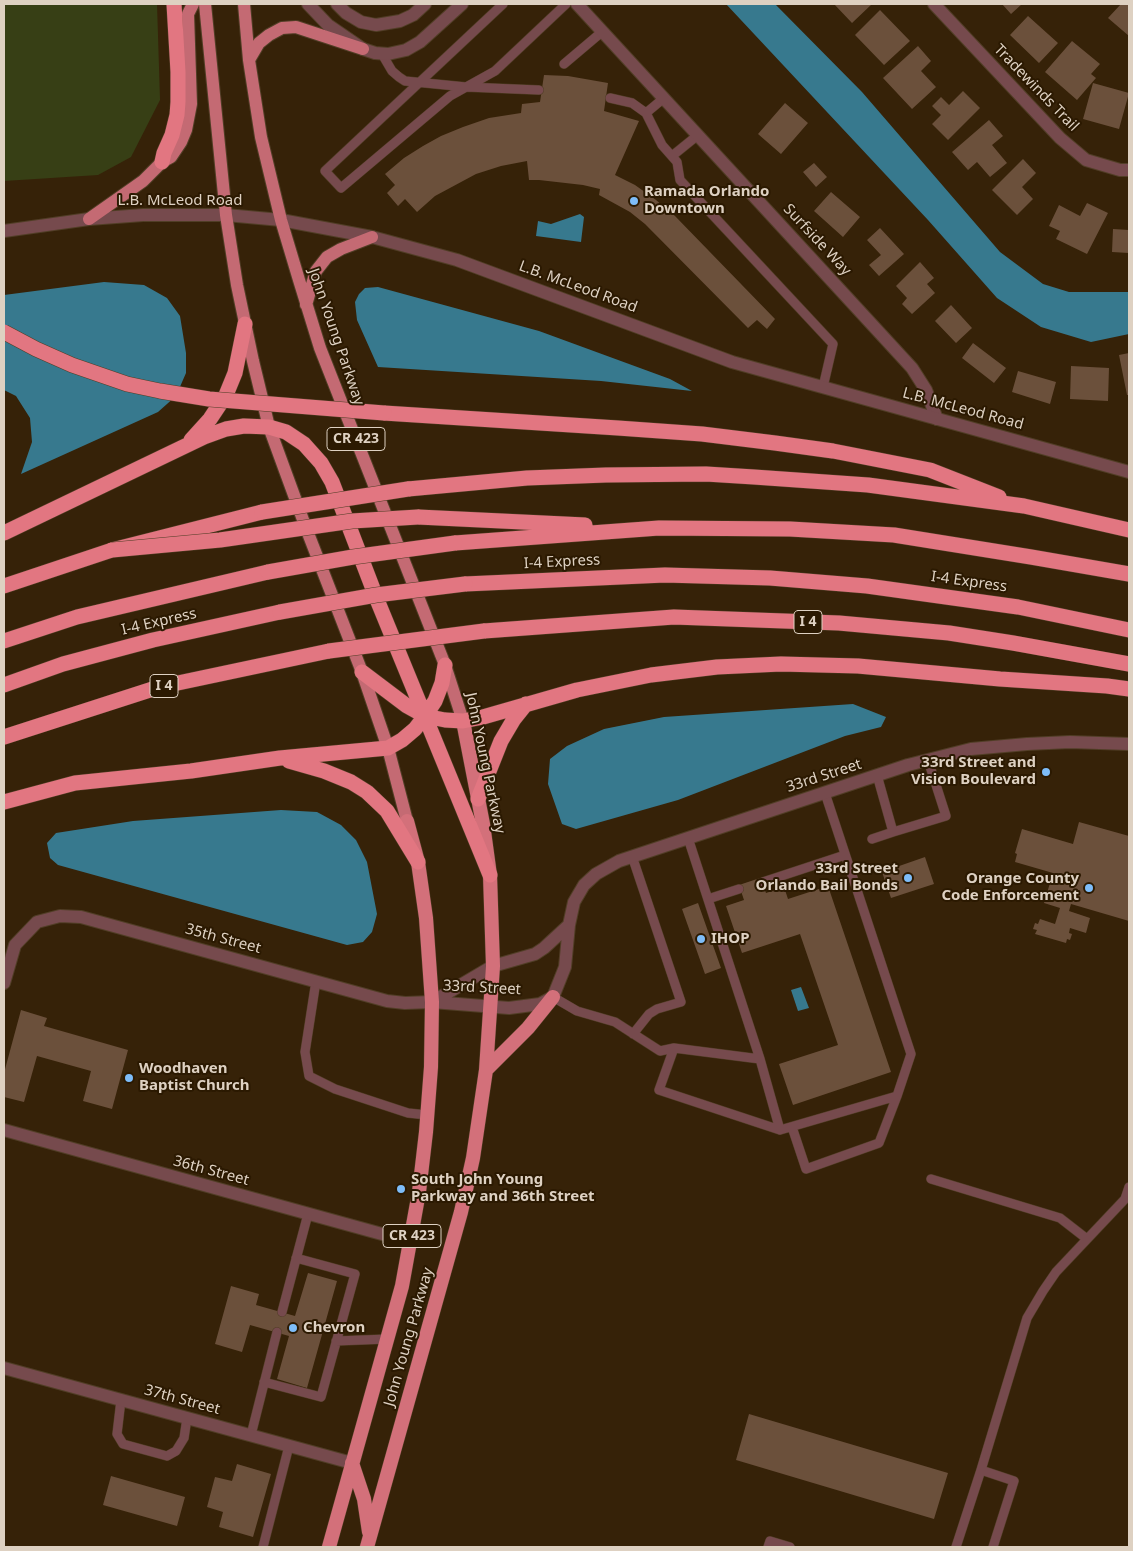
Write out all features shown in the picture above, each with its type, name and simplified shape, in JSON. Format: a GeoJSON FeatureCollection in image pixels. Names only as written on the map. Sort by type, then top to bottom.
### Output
{"type":"FeatureCollection","features":[{"type":"Feature","properties":{"kind":"highway"},"geometry":{"type":"LineString","coordinates":[[162,162],[172,135],[178,102],[174,4]]}},
{"type":"Feature","properties":{"kind":"highway"},"geometry":{"type":"LineString","coordinates":[[179,450],[210,420],[226,395],[235,373],[245,324]]}},
{"type":"Feature","properties":{"kind":"highway"},"geometry":{"type":"LineString","coordinates":[[4,332],[23,343],[72,365],[127,384],[160,391],[210,399],[384,413],[702,434],[833,450],[930,470],[1024,506]]}},
{"type":"Feature","properties":{"kind":"highway"},"geometry":{"type":"LineString","coordinates":[[4,533],[204,437],[226,429],[244,426],[269,427],[286,432],[304,444],[321,463],[332,482],[378,602],[490,875]]}},
{"type":"Feature","properties":{"kind":"highway"},"geometry":{"type":"LineString","coordinates":[[4,586],[112,550],[262,512],[408,490],[527,478],[706,474],[826,481],[1024,506],[1129,530]]}},
{"type":"Feature","properties":{"kind":"highway"},"geometry":{"type":"LineString","coordinates":[[112,550],[220,540],[352,521],[418,517],[659,528]]}},
{"type":"Feature","properties":{"kind":"highway","name":"I-4 Express"},"geometry":{"type":"LineString","coordinates":[[4,641],[77,617],[268,572],[353,557],[455,543],[659,528],[790,529],[894,535],[1129,574]]}},
{"type":"Feature","properties":{"kind":"highway","name":"I-4 Express"},"geometry":{"type":"LineString","coordinates":[[4,686],[63,664],[153,640],[280,612],[376,595],[465,584],[665,575],[770,578],[867,586],[1018,607],[1129,630]]}},
{"type":"Feature","properties":{"kind":"highway","name":"I 4"},"geometry":{"type":"LineString","coordinates":[[4,737],[159,687],[330,652],[484,631],[674,617],[839,623],[949,633],[1129,664]]}},
{"type":"Feature","properties":{"kind":"highway"},"geometry":{"type":"LineString","coordinates":[[362,672],[407,706],[425,716],[463,721],[577,690],[651,675],[717,667],[781,664],[858,666],[1129,689]]}},
{"type":"Feature","properties":{"kind":"highway"},"geometry":{"type":"LineString","coordinates":[[4,802],[74,783],[190,771],[280,758],[388,748],[402,740],[415,729],[425,716],[435,701],[442,684],[445,665]]}},
{"type":"Feature","properties":{"kind":"highway"},"geometry":{"type":"LineString","coordinates":[[478,799],[501,741],[514,719],[526,704]]}},
{"type":"Feature","properties":{"kind":"highway","name":"John Young Parkway"},"geometry":{"type":"LineString","coordinates":[[368,1543],[461,1212],[473,1158],[486,1070],[494,966],[490,875],[463,721]]}},
{"type":"Feature","properties":{"kind":"highway"},"geometry":{"type":"LineString","coordinates":[[280,758],[324,771],[351,782],[367,792],[387,811],[418,862]]}},
{"type":"Feature","properties":{"kind":"highway","name":"John Young Parkway"},"geometry":{"type":"LineString","coordinates":[[329,1547],[402,1286],[419,1192],[431,1067],[432,1002],[426,918],[418,862],[407,821]]}},
{"type":"Feature","properties":{"kind":"highway"},"geometry":{"type":"LineString","coordinates":[[486,1070],[528,1028],[553,997]]}},
{"type":"Feature","properties":{"kind":"highway"},"geometry":{"type":"LineString","coordinates":[[352,1463],[364,1499],[368,1543]]}},
{"type":"Feature","properties":{"kind":"main road"},"geometry":{"type":"LineString","coordinates":[[89,219],[136,187],[162,162],[171,158],[181,142],[189,118],[191,104],[188,14],[193,4]]}},
{"type":"Feature","properties":{"kind":"main road","name":"John Young Parkway"},"geometry":{"type":"LineString","coordinates":[[205,4],[226,215],[245,324],[269,427],[362,672],[388,748],[407,821]]}},
{"type":"Feature","properties":{"kind":"main road","name":"John Young Parkway"},"geometry":{"type":"LineString","coordinates":[[244,4],[261,137],[281,220],[306,305],[320,348],[445,665],[463,721]]}},
{"type":"Feature","properties":{"kind":"main road"},"geometry":{"type":"LineString","coordinates":[[250,60],[259,43],[282,28],[296,28],[363,50]]}},
{"type":"Feature","properties":{"kind":"main road"},"geometry":{"type":"LineString","coordinates":[[306,305],[316,271],[327,257],[341,249],[372,237]]}},
{"type":"Feature","properties":{"kind":"street"},"geometry":{"type":"LineString","coordinates":[[308,4],[328,25],[363,50],[382,54],[406,50],[420,42],[462,4]]}},
{"type":"Feature","properties":{"kind":"street"},"geometry":{"type":"LineString","coordinates":[[337,4],[346,13],[361,22],[388,25],[400,22],[413,15],[425,4]]}},
{"type":"Feature","properties":{"kind":"street","name":"Surfside Way"},"geometry":{"type":"LineString","coordinates":[[577,4],[912,368],[926,390],[937,419]]}},
{"type":"Feature","properties":{"kind":"street","name":"Tradewinds Trail"},"geometry":{"type":"LineString","coordinates":[[934,4],[1060,138],[1086,160],[1120,170],[1129,170]]}},
{"type":"Feature","properties":{"kind":"street","name":"L.B. McLeod Road"},"geometry":{"type":"LineString","coordinates":[[4,231],[89,219],[143,215],[226,215],[281,220],[372,237],[457,260],[732,362],[1129,472]]}},
{"type":"Feature","properties":{"kind":"street","name":"33rd Street"},"geometry":{"type":"LineString","coordinates":[[432,1002],[491,1007],[518,1007],[540,1004],[553,997],[565,967],[569,925],[574,902],[584,885],[596,874],[632,856],[877,775],[971,750],[1000,746],[1070,742],[1129,744]]}},
{"type":"Feature","properties":{"kind":"street","name":"35th Street"},"geometry":{"type":"LineString","coordinates":[[4,983],[15,945],[37,922],[60,916],[81,917],[387,1001],[405,1003],[432,1002]]}},
{"type":"Feature","properties":{"kind":"street","name":"33rd Street"},"geometry":{"type":"LineString","coordinates":[[432,1002],[494,966],[535,954],[569,925]]}},
{"type":"Feature","properties":{"kind":"street","name":"36th Street"},"geometry":{"type":"LineString","coordinates":[[4,1130],[411,1242]]}},
{"type":"Feature","properties":{"kind":"street","name":"37th Street"},"geometry":{"type":"LineString","coordinates":[[4,1368],[352,1463]]}},
{"type":"Feature","properties":{"kind":"lane"},"geometry":{"type":"LineString","coordinates":[[503,4],[325,171],[342,188],[450,96],[495,71],[566,4]]}},
{"type":"Feature","properties":{"kind":"lane"},"geometry":{"type":"LineString","coordinates":[[564,64],[603,31]]}},
{"type":"Feature","properties":{"kind":"lane"},"geometry":{"type":"LineString","coordinates":[[382,54],[392,71],[406,80],[466,87],[539,90]]}},
{"type":"Feature","properties":{"kind":"lane"},"geometry":{"type":"LineString","coordinates":[[610,98],[632,103],[646,113],[662,145],[677,162],[680,180],[834,344],[822,387]]}},
{"type":"Feature","properties":{"kind":"lane"},"geometry":{"type":"LineString","coordinates":[[646,113],[664,98]]}},
{"type":"Feature","properties":{"kind":"lane"},"geometry":{"type":"LineString","coordinates":[[672,156],[698,135]]}},
{"type":"Feature","properties":{"kind":"lane"},"geometry":{"type":"LineString","coordinates":[[872,839],[946,816],[928,760]]}},
{"type":"Feature","properties":{"kind":"lane"},"geometry":{"type":"LineString","coordinates":[[877,775],[894,832]]}},
{"type":"Feature","properties":{"kind":"lane"},"geometry":{"type":"LineString","coordinates":[[792,1127],[806,1168],[879,1144],[910,1054],[825,793]]}},
{"type":"Feature","properties":{"kind":"lane"},"geometry":{"type":"LineString","coordinates":[[688,838],[760,1059],[780,1130]]}},
{"type":"Feature","properties":{"kind":"lane"},"geometry":{"type":"LineString","coordinates":[[763,882],[845,855]]}},
{"type":"Feature","properties":{"kind":"lane"},"geometry":{"type":"LineString","coordinates":[[632,856],[681,1002],[657,1009],[649,1014],[634,1034]]}},
{"type":"Feature","properties":{"kind":"lane"},"geometry":{"type":"LineString","coordinates":[[708,899],[739,889]]}},
{"type":"Feature","properties":{"kind":"lane"},"geometry":{"type":"LineString","coordinates":[[316,981],[305,1052],[309,1076],[335,1089],[408,1113],[427,1115]]}},
{"type":"Feature","properties":{"kind":"lane"},"geometry":{"type":"LineString","coordinates":[[553,997],[576,1011],[616,1022],[660,1051],[674,1048],[760,1059]]}},
{"type":"Feature","properties":{"kind":"lane"},"geometry":{"type":"LineString","coordinates":[[674,1048],[659,1090],[780,1130],[896,1096]]}},
{"type":"Feature","properties":{"kind":"lane"},"geometry":{"type":"LineString","coordinates":[[931,1179],[1060,1218],[1086,1238]]}},
{"type":"Feature","properties":{"kind":"lane"},"geometry":{"type":"LineString","coordinates":[[956,1547],[1028,1318],[1036,1301],[1051,1278],[1086,1238],[1125,1199],[1129,1190]]}},
{"type":"Feature","properties":{"kind":"lane"},"geometry":{"type":"LineString","coordinates":[[282,1312],[308,1214]]}},
{"type":"Feature","properties":{"kind":"lane"},"geometry":{"type":"LineString","coordinates":[[264,1382],[322,1397],[355,1274],[296,1258]]}},
{"type":"Feature","properties":{"kind":"lane"},"geometry":{"type":"LineString","coordinates":[[251,1435],[277,1332]]}},
{"type":"Feature","properties":{"kind":"lane"},"geometry":{"type":"LineString","coordinates":[[336,1341],[387,1339]]}},
{"type":"Feature","properties":{"kind":"lane"},"geometry":{"type":"LineString","coordinates":[[122,1400],[117,1434],[123,1444],[167,1456],[176,1451],[184,1438],[187,1418]]}},
{"type":"Feature","properties":{"kind":"lane"},"geometry":{"type":"LineString","coordinates":[[263,1547],[290,1446]]}},
{"type":"Feature","properties":{"kind":"lane"},"geometry":{"type":"LineString","coordinates":[[981,1470],[1014,1481],[993,1547]]}},
{"type":"Feature","properties":{"kind":"lane"},"geometry":{"type":"LineString","coordinates":[[768,1547],[770,1541],[790,1547]]}},
{"type":"Feature","properties":{"kind":"green space"},"geometry":{"type":"Polygon","coordinates":[[[4,4],[157,4],[160,100],[131,157],[98,175],[4,181],[4,4]]]}},
{"type":"Feature","properties":{"kind":"water"},"geometry":{"type":"Polygon","coordinates":[[[726,4],[775,4],[862,92],[1000,252],[1043,284],[1069,292],[1129,292],[1129,334],[1091,342],[1041,327],[997,298],[928,220],[726,4]]]}},
{"type":"Feature","properties":{"kind":"water"},"geometry":{"type":"Polygon","coordinates":[[[580,214],[584,217],[581,242],[536,236],[538,221],[551,224],[580,214]]]}},
{"type":"Feature","properties":{"kind":"water"},"geometry":{"type":"Polygon","coordinates":[[[104,282],[144,285],[167,298],[180,316],[186,353],[186,373],[176,396],[158,412],[21,474],[32,442],[30,418],[16,396],[4,390],[4,295],[104,282]]]}},
{"type":"Feature","properties":{"kind":"water"},"geometry":{"type":"Polygon","coordinates":[[[378,287],[539,331],[670,379],[692,391],[601,381],[378,367],[357,320],[355,302],[365,288],[378,287]]]}},
{"type":"Feature","properties":{"kind":"water"},"geometry":{"type":"Polygon","coordinates":[[[853,704],[886,717],[881,727],[845,736],[678,800],[576,829],[562,824],[548,784],[550,759],[567,746],[604,729],[664,717],[853,704]]]}},
{"type":"Feature","properties":{"kind":"water"},"geometry":{"type":"Polygon","coordinates":[[[281,810],[317,812],[341,825],[356,840],[367,862],[377,914],[372,932],[363,942],[347,945],[58,865],[50,858],[47,843],[56,833],[133,821],[281,810]]]}},
{"type":"Feature","properties":{"kind":"water"},"geometry":{"type":"Polygon","coordinates":[[[801,987],[809,1008],[798,1011],[791,990],[801,987]]]}},
{"type":"Feature","properties":{"kind":"building"},"geometry":{"type":"Polygon","coordinates":[[[834,4],[872,4],[852,23],[834,4]]]}},
{"type":"Feature","properties":{"kind":"building"},"geometry":{"type":"Polygon","coordinates":[[[1002,4],[1022,4],[1011,14],[1002,4]]]}},
{"type":"Feature","properties":{"kind":"building"},"geometry":{"type":"Polygon","coordinates":[[[1121,4],[1129,4],[1129,36],[1108,18],[1121,4]]]}},
{"type":"Feature","properties":{"kind":"building"},"geometry":{"type":"Polygon","coordinates":[[[880,10],[910,41],[884,65],[855,35],[880,10]]]}},
{"type":"Feature","properties":{"kind":"building"},"geometry":{"type":"Polygon","coordinates":[[[1028,16],[1058,43],[1039,63],[1010,35],[1028,16]]]}},
{"type":"Feature","properties":{"kind":"building"},"geometry":{"type":"Polygon","coordinates":[[[1072,41],[1100,64],[1091,74],[1096,78],[1077,100],[1045,72],[1072,41]]]}},
{"type":"Feature","properties":{"kind":"building"},"geometry":{"type":"Polygon","coordinates":[[[918,46],[931,61],[921,71],[936,87],[912,109],[883,78],[918,46]]]}},
{"type":"Feature","properties":{"kind":"building","name":"Ramada Orlando Downtown"},"geometry":{"type":"Polygon","coordinates":[[[544,75],[568,76],[608,83],[604,111],[639,121],[615,175],[635,185],[675,216],[775,319],[767,329],[757,320],[748,328],[645,224],[630,212],[599,195],[600,189],[583,185],[529,180],[527,161],[501,166],[476,174],[435,196],[417,212],[405,199],[398,206],[387,193],[395,185],[385,174],[404,158],[423,146],[441,136],[489,118],[521,113],[522,104],[540,102],[544,75]]]}},
{"type":"Feature","properties":{"kind":"building"},"geometry":{"type":"Polygon","coordinates":[[[1093,83],[1129,93],[1119,129],[1083,119],[1093,83]]]}},
{"type":"Feature","properties":{"kind":"building"},"geometry":{"type":"Polygon","coordinates":[[[963,91],[980,108],[948,140],[932,124],[941,115],[932,106],[941,97],[949,105],[963,91]]]}},
{"type":"Feature","properties":{"kind":"building"},"geometry":{"type":"Polygon","coordinates":[[[785,103],[808,123],[781,154],[758,134],[785,103]]]}},
{"type":"Feature","properties":{"kind":"building"},"geometry":{"type":"Polygon","coordinates":[[[989,120],[1003,136],[992,145],[1007,163],[990,177],[977,162],[968,170],[952,152],[989,120]]]}},
{"type":"Feature","properties":{"kind":"building"},"geometry":{"type":"Polygon","coordinates":[[[1023,159],[1036,173],[1022,187],[1033,199],[1017,215],[992,190],[1023,159]]]}},
{"type":"Feature","properties":{"kind":"building"},"geometry":{"type":"Polygon","coordinates":[[[814,163],[827,177],[816,187],[803,172],[814,163]]]}},
{"type":"Feature","properties":{"kind":"building"},"geometry":{"type":"Polygon","coordinates":[[[831,192],[860,217],[843,237],[814,211],[831,192]]]}},
{"type":"Feature","properties":{"kind":"building"},"geometry":{"type":"Polygon","coordinates":[[[1087,203],[1108,213],[1087,254],[1056,239],[1060,231],[1049,226],[1059,205],[1080,216],[1087,203]]]}},
{"type":"Feature","properties":{"kind":"building"},"geometry":{"type":"Polygon","coordinates":[[[880,228],[904,254],[879,276],[869,265],[881,255],[867,240],[880,228]]]}},
{"type":"Feature","properties":{"kind":"building"},"geometry":{"type":"Polygon","coordinates":[[[1113,229],[1129,230],[1129,253],[1112,252],[1113,229]]]}},
{"type":"Feature","properties":{"kind":"building"},"geometry":{"type":"Polygon","coordinates":[[[920,262],[934,278],[927,284],[935,293],[912,314],[902,304],[907,298],[896,286],[920,262]]]}},
{"type":"Feature","properties":{"kind":"building"},"geometry":{"type":"Polygon","coordinates":[[[951,305],[972,328],[956,343],[935,321],[951,305]]]}},
{"type":"Feature","properties":{"kind":"building"},"geometry":{"type":"Polygon","coordinates":[[[973,343],[1006,368],[994,383],[962,358],[973,343]]]}},
{"type":"Feature","properties":{"kind":"building"},"geometry":{"type":"Polygon","coordinates":[[[1129,353],[1129,395],[1127,395],[1119,355],[1129,353]]]}},
{"type":"Feature","properties":{"kind":"building"},"geometry":{"type":"Polygon","coordinates":[[[1071,366],[1109,368],[1108,401],[1070,399],[1071,366]]]}},
{"type":"Feature","properties":{"kind":"building"},"geometry":{"type":"Polygon","coordinates":[[[1018,371],[1056,382],[1050,404],[1012,392],[1018,371]]]}},
{"type":"Feature","properties":{"kind":"building","name":"Orange County Code Enforcement"},"geometry":{"type":"Polygon","coordinates":[[[1079,822],[1129,836],[1129,921],[1071,904],[1069,911],[1090,918],[1086,933],[1070,928],[1069,933],[1072,934],[1070,940],[1067,939],[1066,943],[1035,934],[1037,930],[1033,929],[1035,923],[1038,924],[1040,919],[1055,924],[1060,908],[1044,903],[1053,873],[1015,862],[1017,854],[1015,853],[1022,829],[1073,844],[1079,822]]]}},
{"type":"Feature","properties":{"kind":"building","name":"33rd Street Orlando Bail Bonds"},"geometry":{"type":"Polygon","coordinates":[[[925,857],[934,884],[891,898],[882,872],[925,857]]]}},
{"type":"Feature","properties":{"kind":"building"},"geometry":{"type":"Polygon","coordinates":[[[760,878],[766,893],[784,887],[788,899],[828,886],[891,1072],[793,1105],[779,1064],[838,1045],[800,934],[742,953],[726,906],[744,900],[739,885],[760,878]]]}},
{"type":"Feature","properties":{"kind":"building","name":"IHOP"},"geometry":{"type":"Polygon","coordinates":[[[698,903],[721,968],[705,974],[682,909],[698,903]]]}},
{"type":"Feature","properties":{"kind":"building"},"geometry":{"type":"Polygon","coordinates":[[[21,1010],[47,1018],[44,1026],[128,1050],[112,1109],[83,1101],[91,1071],[37,1056],[24,1102],[4,1097],[4,1073],[21,1010]]]}},
{"type":"Feature","properties":{"kind":"building","name":"Chevron"},"geometry":{"type":"Polygon","coordinates":[[[308,1273],[337,1281],[307,1388],[277,1379],[289,1336],[250,1325],[242,1352],[215,1344],[231,1286],[259,1294],[256,1305],[295,1316],[308,1273]]]}},
{"type":"Feature","properties":{"kind":"building"},"geometry":{"type":"Polygon","coordinates":[[[749,1414],[948,1473],[934,1519],[736,1460],[749,1414]]]}},
{"type":"Feature","properties":{"kind":"building"},"geometry":{"type":"Polygon","coordinates":[[[237,1464],[271,1474],[253,1537],[219,1527],[223,1512],[207,1507],[215,1477],[232,1481],[237,1464]]]}},
{"type":"Feature","properties":{"kind":"building"},"geometry":{"type":"Polygon","coordinates":[[[111,1476],[185,1497],[177,1526],[103,1505],[111,1476]]]}},
{"type":"Feature","properties":{"kind":"place","name":"Ramada Orlando Downtown"},"geometry":{"type":"Point","coordinates":[634,201]}},
{"type":"Feature","properties":{"kind":"place","name":"33rd Street and Vision Boulevard"},"geometry":{"type":"Point","coordinates":[1046,772]}},
{"type":"Feature","properties":{"kind":"place","name":"33rd Street Orlando Bail Bonds"},"geometry":{"type":"Point","coordinates":[908,878]}},
{"type":"Feature","properties":{"kind":"place","name":"Orange County Code Enforcement"},"geometry":{"type":"Point","coordinates":[1089,888]}},
{"type":"Feature","properties":{"kind":"place","name":"IHOP"},"geometry":{"type":"Point","coordinates":[701,939]}},
{"type":"Feature","properties":{"kind":"place","name":"Woodhaven Baptist Church"},"geometry":{"type":"Point","coordinates":[129,1078]}},
{"type":"Feature","properties":{"kind":"place","name":"South John Young Parkway and 36th Street"},"geometry":{"type":"Point","coordinates":[401,1189]}},
{"type":"Feature","properties":{"kind":"place","name":"Chevron"},"geometry":{"type":"Point","coordinates":[293,1328]}}]}
